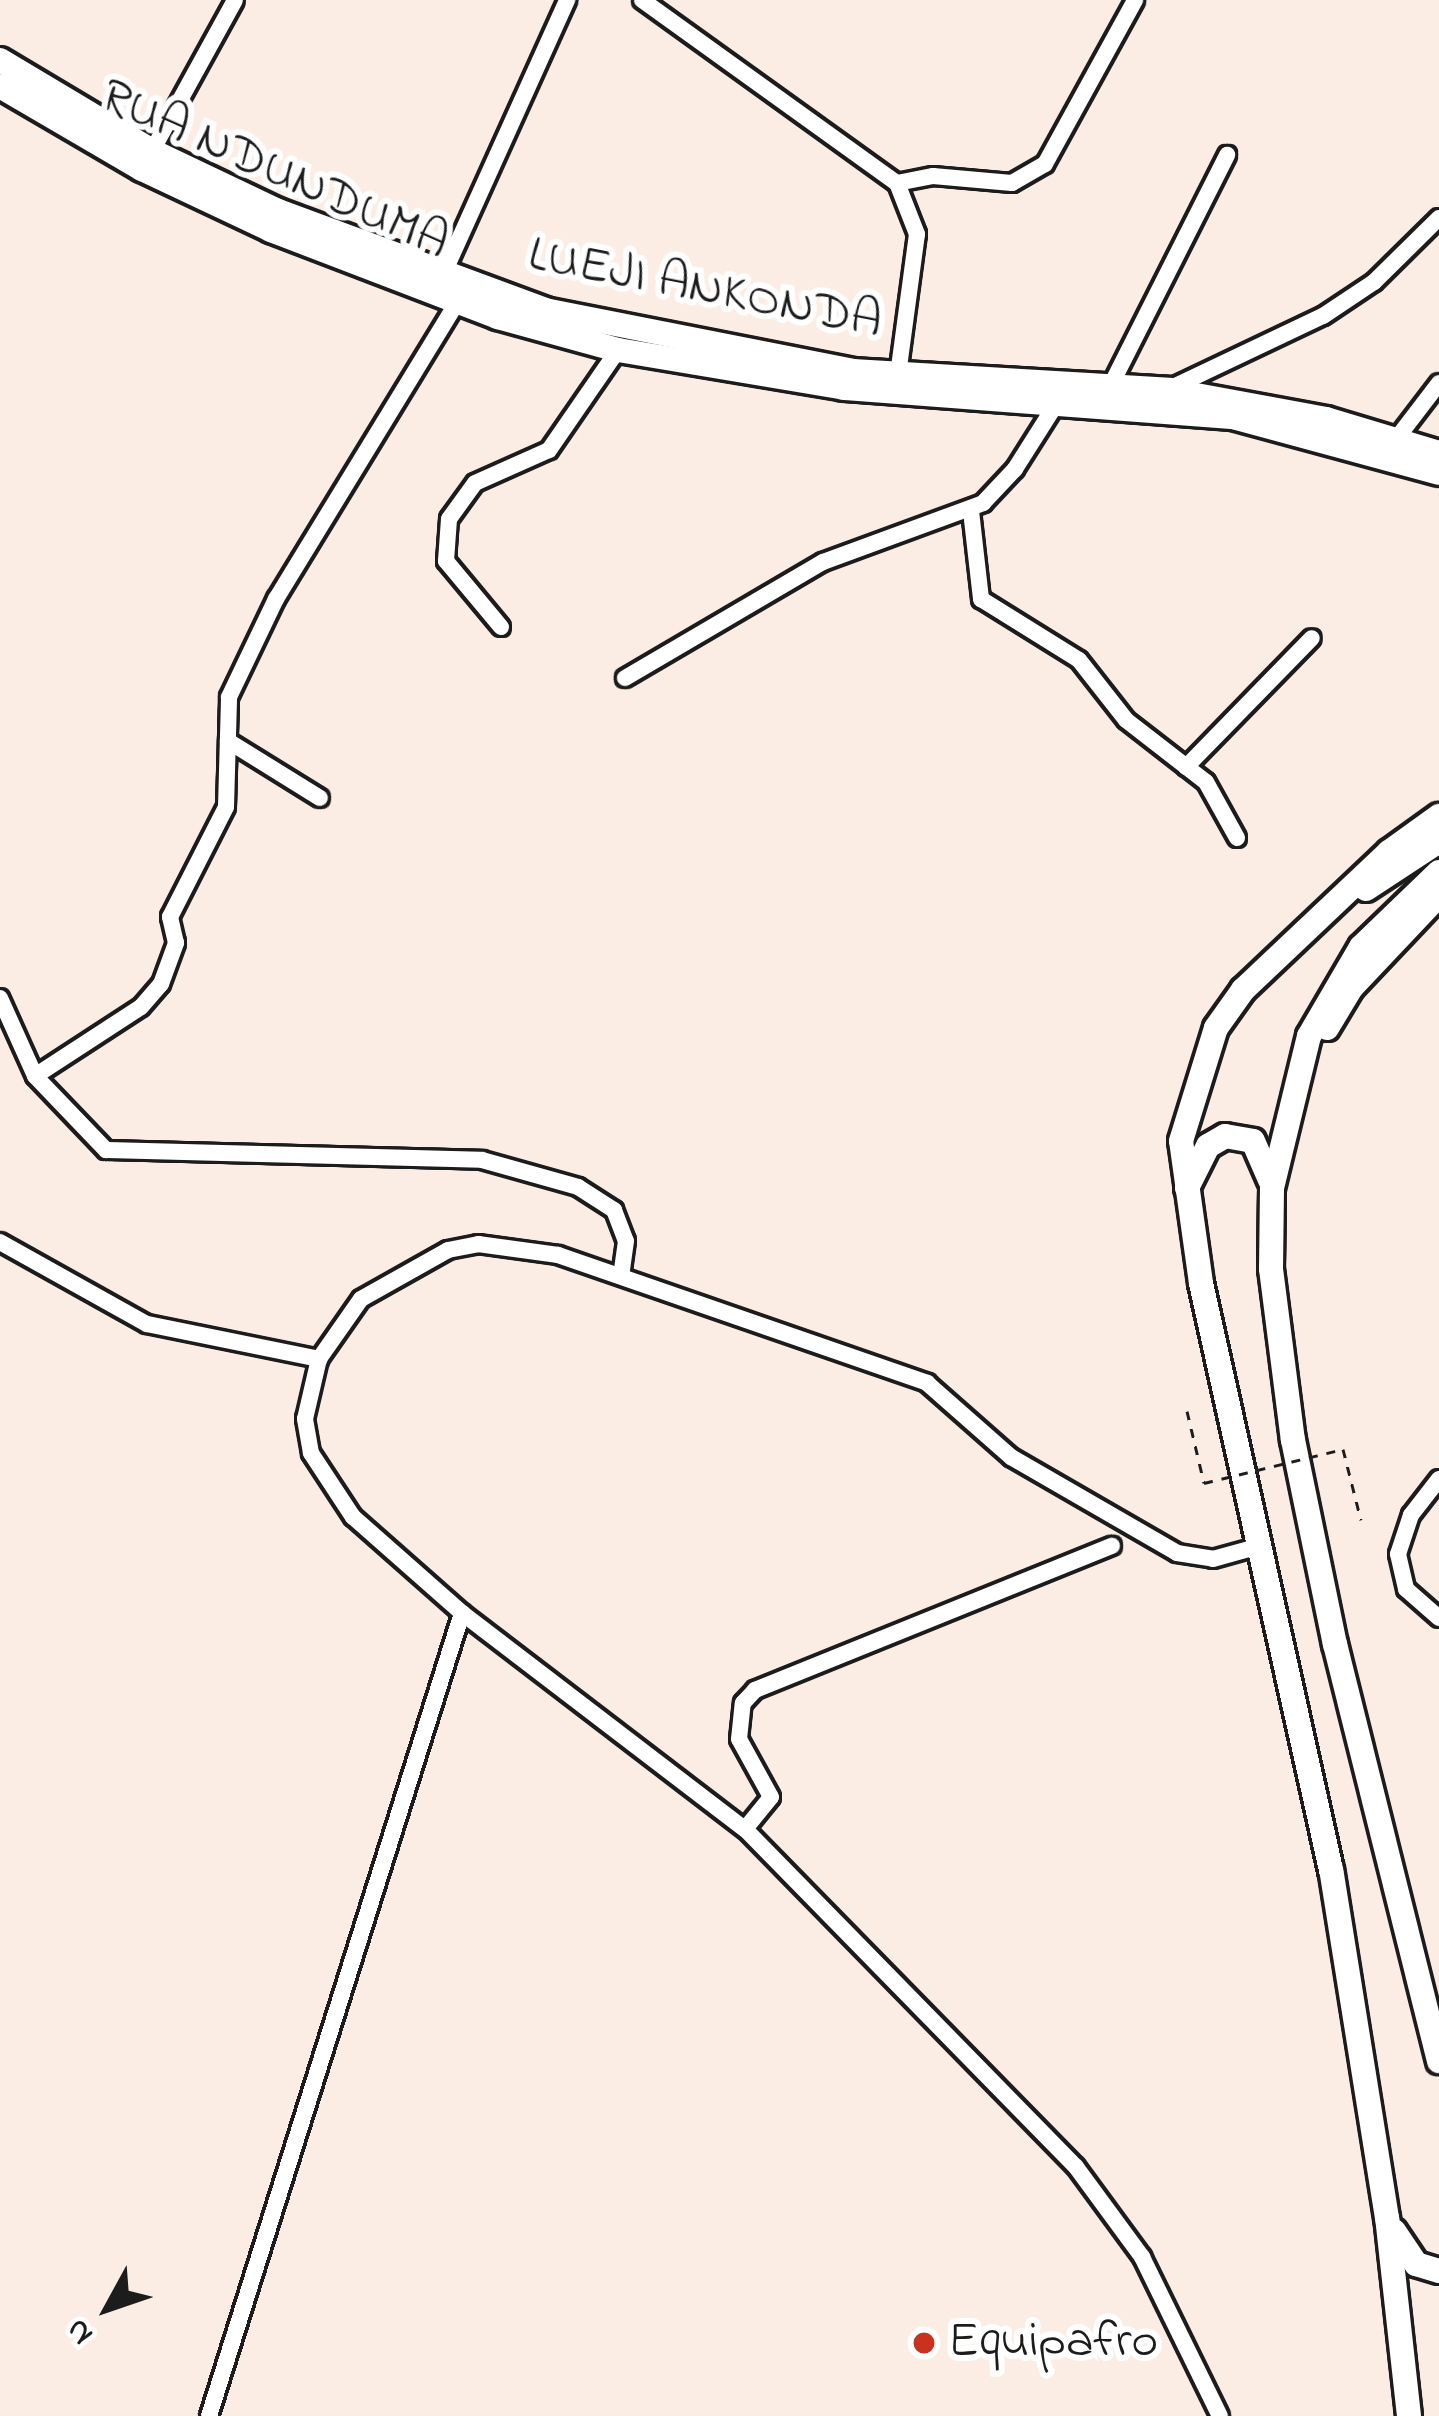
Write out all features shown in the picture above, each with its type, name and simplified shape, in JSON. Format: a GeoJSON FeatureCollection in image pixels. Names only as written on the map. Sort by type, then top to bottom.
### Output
{"type":"FeatureCollection","features":[{"type":"Feature","properties":{"kind":"main road","name":"LUEJI ANKONDA"},"geometry":{"type":"LineString","coordinates":[[0,60],[152,151],[278,212],[443,275],[637,332],[898,374],[1169,390],[1397,438],[1439,453]]}},
{"type":"Feature","properties":{"kind":"main road","name":"RUA NDUNDUMA"},"geometry":{"type":"LineString","coordinates":[[0,86],[163,179],[458,302],[617,350],[844,388],[1232,417],[1439,473]]}},
{"type":"Feature","properties":{"kind":"main road"},"geometry":{"type":"LineString","coordinates":[[1409,2416],[1387,2218],[1330,1870],[1187,1188],[1184,1118],[1216,1028],[1308,926],[1439,816]]}},
{"type":"Feature","properties":{"kind":"main road"},"geometry":{"type":"LineString","coordinates":[[1308,926],[1439,842]]}},
{"type":"Feature","properties":{"kind":"main road"},"geometry":{"type":"LineString","coordinates":[[1272,1188],[1300,1063],[1330,991],[1392,911],[1439,872]]}},
{"type":"Feature","properties":{"kind":"main road"},"geometry":{"type":"LineString","coordinates":[[1280,1154],[1311,1063],[1351,988],[1439,895]]}},
{"type":"Feature","properties":{"kind":"main road"},"geometry":{"type":"LineString","coordinates":[[1187,1188],[1208,1147],[1239,1135],[1263,1153],[1272,1188],[1276,1338],[1293,1440],[1439,2061]]}},
{"type":"Feature","properties":{"kind":"main road"},"geometry":{"type":"LineString","coordinates":[[1387,2218],[1406,2254],[1439,2271]]}},
{"type":"Feature","properties":{"kind":"street"},"geometry":{"type":"LineString","coordinates":[[152,151],[235,0]]}},
{"type":"Feature","properties":{"kind":"street"},"geometry":{"type":"LineString","coordinates":[[443,275],[567,0]]}},
{"type":"Feature","properties":{"kind":"street"},"geometry":{"type":"LineString","coordinates":[[642,0],[897,184],[916,234],[898,374]]}},
{"type":"Feature","properties":{"kind":"street"},"geometry":{"type":"LineString","coordinates":[[897,184],[933,176],[1012,183],[1045,164],[1135,0]]}},
{"type":"Feature","properties":{"kind":"street"},"geometry":{"type":"LineString","coordinates":[[1111,385],[1227,155]]}},
{"type":"Feature","properties":{"kind":"street"},"geometry":{"type":"LineString","coordinates":[[1169,390],[1323,316],[1374,282],[1439,218]]}},
{"type":"Feature","properties":{"kind":"street"},"geometry":{"type":"LineString","coordinates":[[35,1076],[140,1007],[161,984],[176,943],[170,917],[226,807],[233,762],[227,742],[229,697],[276,599],[458,302]]}},
{"type":"Feature","properties":{"kind":"street"},"geometry":{"type":"LineString","coordinates":[[501,627],[446,561],[449,519],[475,484],[558,441],[617,350]]}},
{"type":"Feature","properties":{"kind":"street"},"geometry":{"type":"LineString","coordinates":[[1397,438],[1439,383]]}},
{"type":"Feature","properties":{"kind":"street"},"geometry":{"type":"LineString","coordinates":[[625,678],[823,562],[971,511],[1015,469],[1058,401]]}},
{"type":"Feature","properties":{"kind":"street"},"geometry":{"type":"LineString","coordinates":[[971,511],[975,584],[986,605],[1079,660],[1126,720],[1218,797],[1237,838]]}},
{"type":"Feature","properties":{"kind":"street"},"geometry":{"type":"LineString","coordinates":[[1186,767],[1312,638]]}},
{"type":"Feature","properties":{"kind":"street"},"geometry":{"type":"LineString","coordinates":[[227,742],[320,798]]}},
{"type":"Feature","properties":{"kind":"street"},"geometry":{"type":"LineString","coordinates":[[0,998],[35,1076],[86,1135],[128,1155],[431,1154],[578,1187],[624,1226],[621,1275]]}},
{"type":"Feature","properties":{"kind":"street"},"geometry":{"type":"LineString","coordinates":[[0,1242],[147,1324],[319,1359]]}},
{"type":"Feature","properties":{"kind":"street"},"geometry":{"type":"LineString","coordinates":[[1220,2416],[1142,2257],[1076,2168],[745,1829],[462,1613],[353,1517],[326,1481],[305,1419],[319,1359],[361,1300],[448,1250],[512,1246],[621,1275],[927,1383],[1011,1456],[1177,1553],[1213,1559],[1260,1546]]}},
{"type":"Feature","properties":{"kind":"street"},"geometry":{"type":"LineString","coordinates":[[1439,1479],[1411,1515],[1398,1555],[1406,1589],[1439,1618]]}},
{"type":"Feature","properties":{"kind":"street"},"geometry":{"type":"LineString","coordinates":[[745,1829],[771,1797],[739,1738],[743,1703],[755,1690],[1112,1546]]}},
{"type":"Feature","properties":{"kind":"street"},"geometry":{"type":"LineString","coordinates":[[209,2416],[462,1613]]}},
{"type":"Feature","properties":{"kind":"path"},"geometry":{"type":"LineString","coordinates":[[1187,1411],[1204,1483],[1343,1449],[1360,1520]]}},
{"type":"Feature","properties":{"kind":"place","name":"Equipafro"},"geometry":{"type":"Point","coordinates":[924,2343]}}]}
